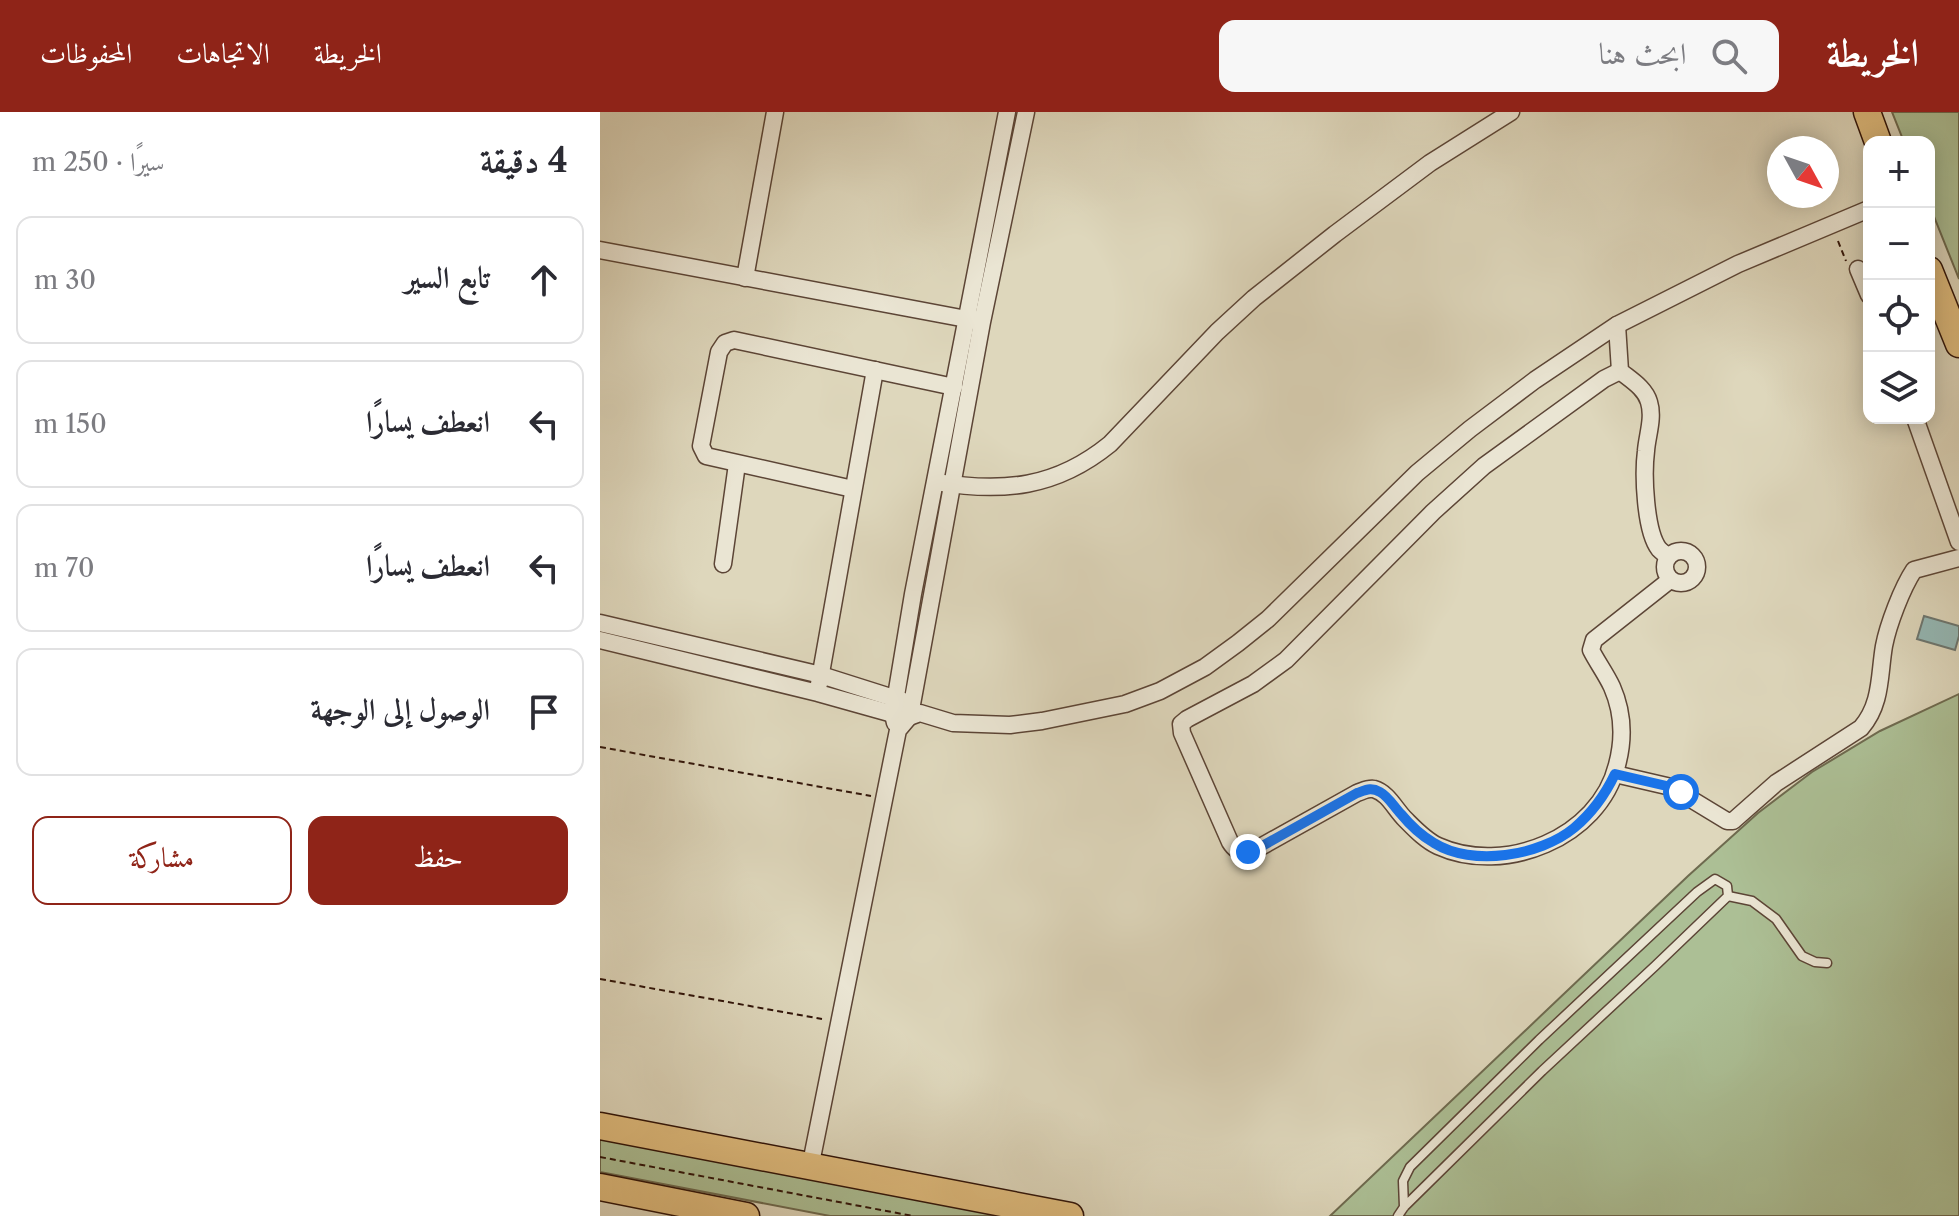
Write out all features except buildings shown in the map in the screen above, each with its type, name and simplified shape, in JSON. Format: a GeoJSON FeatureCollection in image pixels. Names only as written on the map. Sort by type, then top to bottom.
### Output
{"type":"FeatureCollection","features":[{"type":"Feature","properties":{"kind":"main road"},"geometry":{"type":"LineString","coordinates":[[1867,112],[1876,136]]}},
{"type":"Feature","properties":{"kind":"main road"},"geometry":{"type":"LineString","coordinates":[[1933,280],[1959,344]]}},
{"type":"Feature","properties":{"kind":"main road"},"geometry":{"type":"LineString","coordinates":[[600,1126],[1070,1216]]}},
{"type":"Feature","properties":{"kind":"main road"},"geometry":{"type":"LineString","coordinates":[[600,1187],[746,1216]]}},
{"type":"Feature","properties":{"kind":"street"},"geometry":{"type":"LineString","coordinates":[[745,278],[775,112]]}},
{"type":"Feature","properties":{"kind":"street"},"geometry":{"type":"LineString","coordinates":[[810,1168],[904,713],[913,594],[944,484],[1007,112]]}},
{"type":"Feature","properties":{"kind":"street"},"geometry":{"type":"LineString","coordinates":[[944,484],[954,387],[1026,112]]}},
{"type":"Feature","properties":{"kind":"street"},"geometry":{"type":"LineString","coordinates":[[944,484],[995,488],[1040,482],[1060,476],[1094,457],[1254,298],[1430,163],[1511,112]]}},
{"type":"Feature","properties":{"kind":"street"},"geometry":{"type":"LineString","coordinates":[[600,640],[953,723],[1010,725],[1125,704],[1160,691],[1205,667],[1268,619],[1428,464],[1535,380],[1617,325],[1738,264],[1863,212]]}},
{"type":"Feature","properties":{"kind":"street"},"geometry":{"type":"LineString","coordinates":[[600,250],[974,320]]}},
{"type":"Feature","properties":{"kind":"street"},"geometry":{"type":"LineString","coordinates":[[1858,269],[1863,281]]}},
{"type":"Feature","properties":{"kind":"street"},"geometry":{"type":"LineString","coordinates":[[1617,325],[1620,371],[1642,389],[1649,400],[1651,413],[1644,484],[1657,547],[1668,557]]}},
{"type":"Feature","properties":{"kind":"street"},"geometry":{"type":"LineString","coordinates":[[853,489],[737,464],[706,456],[702,452],[719,352],[725,343],[734,340],[954,387]]}},
{"type":"Feature","properties":{"kind":"street"},"geometry":{"type":"LineString","coordinates":[[818,693],[875,370]]}},
{"type":"Feature","properties":{"kind":"street"},"geometry":{"type":"LineString","coordinates":[[1620,371],[1484,466],[1422,522],[1286,660],[1253,684],[1181,724],[1182,733],[1234,849],[1239,852],[1255,850],[1370,788],[1388,797],[1421,835],[1437,845],[1461,853],[1512,855],[1555,840],[1573,829],[1606,793],[1620,752],[1619,709],[1611,686],[1591,650],[1592,645],[1594,640],[1670,580]]}},
{"type":"Feature","properties":{"kind":"street"},"geometry":{"type":"LineString","coordinates":[[1917,424],[1959,542]]}},
{"type":"Feature","properties":{"kind":"street"},"geometry":{"type":"LineString","coordinates":[[723,564],[737,464]]}},
{"type":"Feature","properties":{"kind":"street"},"geometry":{"type":"LineString","coordinates":[[1684,551],[1691,555],[1697,570],[1693,578],[1686,583],[1670,580],[1665,573],[1668,557],[1684,551]]}},
{"type":"Feature","properties":{"kind":"street"},"geometry":{"type":"LineString","coordinates":[[1615,774],[1671,787],[1727,821],[1733,821],[1776,783],[1861,728],[1872,716],[1885,642],[1907,580],[1914,570],[1959,558]]}},
{"type":"Feature","properties":{"kind":"street"},"geometry":{"type":"LineString","coordinates":[[600,623],[821,675],[904,713]]}},
{"type":"Feature","properties":{"kind":"lane"},"geometry":{"type":"LineString","coordinates":[[1404,1207],[1403,1181],[1410,1167],[1539,1040],[1697,892],[1715,879],[1727,886],[1728,896]]}},
{"type":"Feature","properties":{"kind":"lane"},"geometry":{"type":"LineString","coordinates":[[1728,896],[1752,901],[1776,919],[1802,956],[1827,963]]}},
{"type":"Feature","properties":{"kind":"lane"},"geometry":{"type":"LineString","coordinates":[[1398,1216],[1542,1071],[1728,896]]}},
{"type":"Feature","properties":{"kind":"path"},"geometry":{"type":"LineString","coordinates":[[1832,225],[1845,260],[1858,269]]}},
{"type":"Feature","properties":{"kind":"path"},"geometry":{"type":"LineString","coordinates":[[600,747],[884,798]]}},
{"type":"Feature","properties":{"kind":"path"},"geometry":{"type":"LineString","coordinates":[[600,979],[839,1022]]}},
{"type":"Feature","properties":{"kind":"path"},"geometry":{"type":"LineString","coordinates":[[600,1157],[913,1216]]}},
{"type":"Feature","properties":{"kind":"green space"},"geometry":{"type":"Polygon","coordinates":[[[1892,112],[1959,112],[1959,279],[1935,219],[1935,136],[1902,136],[1892,112]]]}},
{"type":"Feature","properties":{"kind":"green space"},"geometry":{"type":"Polygon","coordinates":[[[1959,694],[1959,1216],[1330,1216],[1758,813],[1812,772],[1880,731],[1959,694]]]}},
{"type":"Feature","properties":{"kind":"green space"},"geometry":{"type":"Polygon","coordinates":[[[600,1135],[1027,1216],[830,1216],[600,1172],[600,1135]]]}},
{"type":"Feature","properties":{"kind":"water"},"geometry":{"type":"Polygon","coordinates":[[[1924,616],[1959,626],[1955,650],[1917,639],[1924,616]]]}},
{"type":"Feature","properties":{"kind":"route"},"geometry":{"type":"LineString","coordinates":[[1248,852],[1370,788],[1388,797],[1421,835],[1437,845],[1479,856],[1512,855],[1555,840],[1573,829],[1591,811],[1606,793],[1615,774],[1681,792]]}}]}
